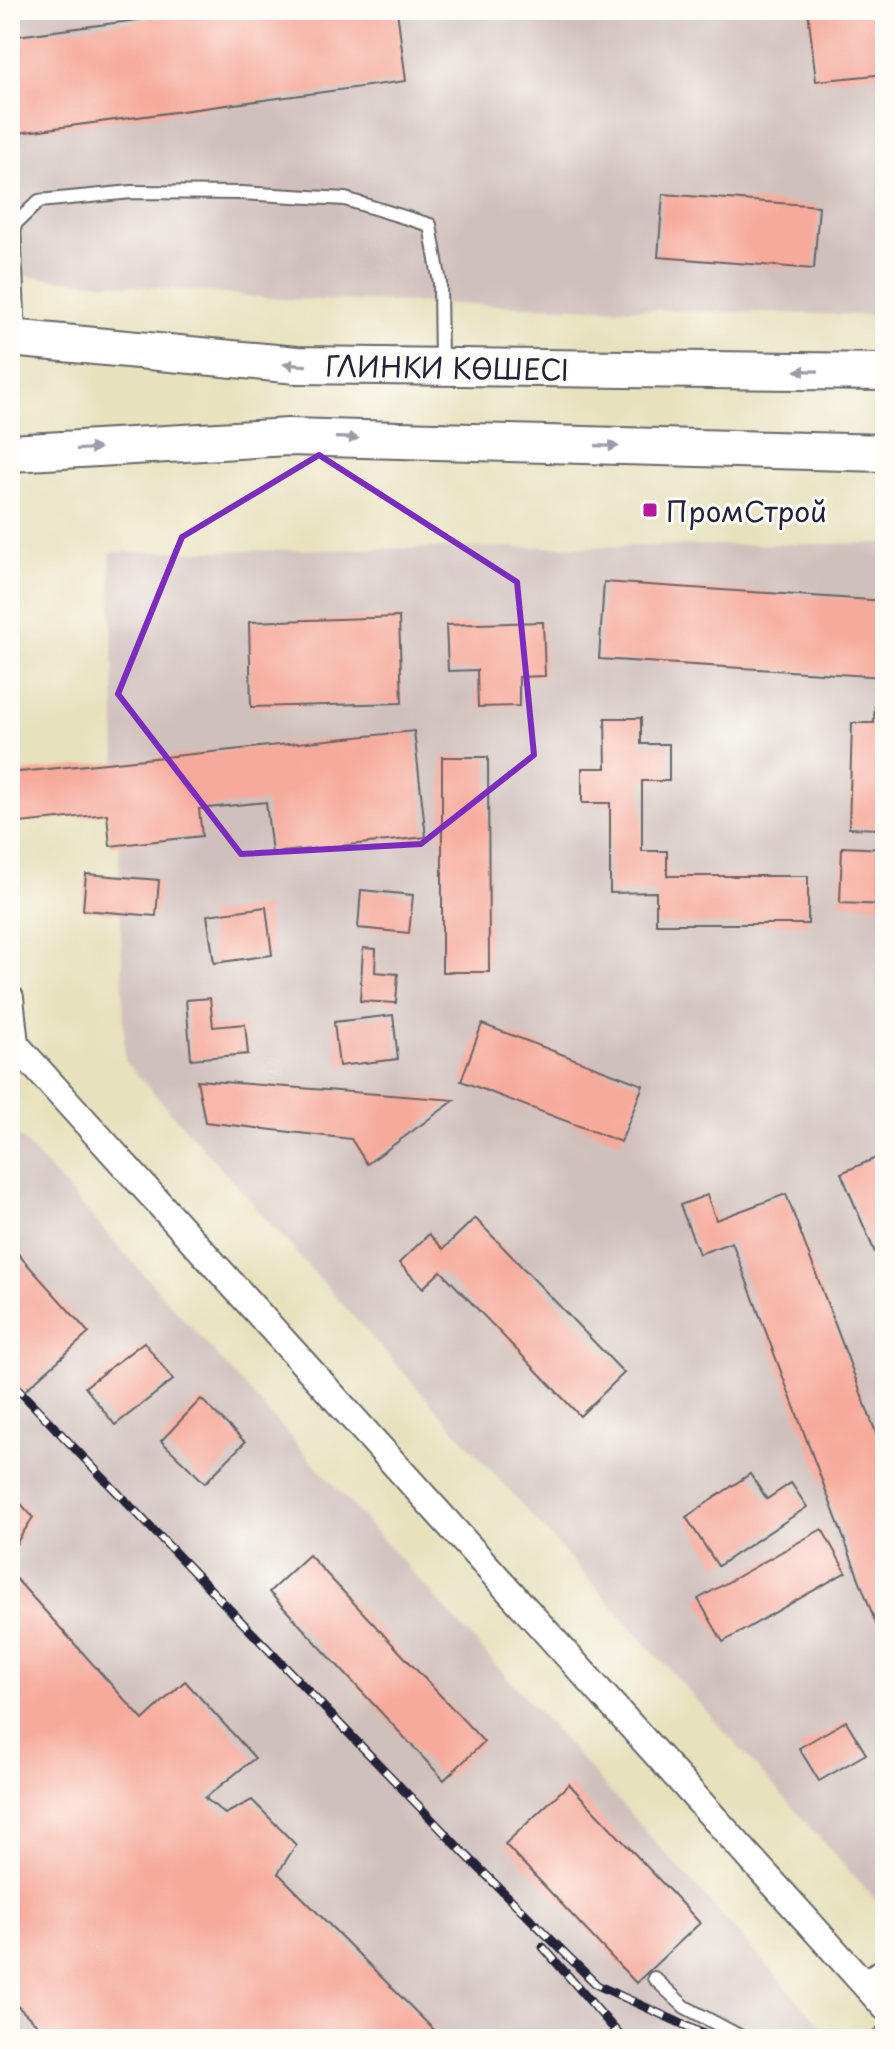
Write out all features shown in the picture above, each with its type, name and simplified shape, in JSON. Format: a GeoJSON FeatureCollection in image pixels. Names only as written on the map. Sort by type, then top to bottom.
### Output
{"type":"FeatureCollection","features":[{"type":"Feature","properties":{"kind":"main road","name":"ГЛИНКИ КӨШЕСІ"},"geometry":{"type":"LineString","coordinates":[[14,339],[297,365],[885,372]]}},
{"type":"Feature","properties":{"kind":"main road"},"geometry":{"type":"LineString","coordinates":[[10,453],[289,437],[885,453]]}},
{"type":"Feature","properties":{"kind":"street"},"geometry":{"type":"LineString","coordinates":[[10,998],[15,1044],[885,2007]]}},
{"type":"Feature","properties":{"kind":"lane"},"geometry":{"type":"LineString","coordinates":[[14,339],[14,225],[39,201],[132,192],[330,198],[345,199],[430,225],[440,283],[441,367]]}},
{"type":"Feature","properties":{"kind":"lane"},"geometry":{"type":"LineString","coordinates":[[859,1977],[885,1964]]}},
{"type":"Feature","properties":{"kind":"lane"},"geometry":{"type":"LineString","coordinates":[[654,1978],[685,2007],[745,2039]]}},
{"type":"Feature","properties":{"kind":"lane"},"geometry":{"type":"LineString","coordinates":[[876,2039],[885,2030]]}},
{"type":"Feature","properties":{"kind":"highlighted area"},"geometry":{"type":"Polygon","coordinates":[[[319,455],[517,582],[534,755],[421,844],[241,854],[118,694],[182,537],[319,455]]]}},
{"type":"Feature","properties":{"kind":"shaded area"},"geometry":{"type":"Polygon","coordinates":[[[10,10],[885,10],[885,316],[280,299],[10,275],[10,10]]]}},
{"type":"Feature","properties":{"kind":"shaded area"},"geometry":{"type":"Polygon","coordinates":[[[885,543],[885,1911],[125,1061],[110,552],[885,543]]]}},
{"type":"Feature","properties":{"kind":"shaded area"},"geometry":{"type":"Polygon","coordinates":[[[10,1126],[833,2039],[10,2039],[10,1126]]]}},
{"type":"Feature","properties":{"kind":"building"},"geometry":{"type":"Polygon","coordinates":[[[212,10],[397,10],[406,81],[10,134],[10,37],[212,10]]]}},
{"type":"Feature","properties":{"kind":"building"},"geometry":{"type":"Polygon","coordinates":[[[808,10],[885,10],[885,74],[816,81],[808,10]]]}},
{"type":"Feature","properties":{"kind":"building"},"geometry":{"type":"Polygon","coordinates":[[[663,194],[819,206],[814,269],[658,257],[663,194]]]}},
{"type":"Feature","properties":{"kind":"building"},"geometry":{"type":"Polygon","coordinates":[[[604,582],[885,601],[885,677],[599,659],[604,582]]]}},
{"type":"Feature","properties":{"kind":"building"},"geometry":{"type":"Polygon","coordinates":[[[399,617],[402,703],[251,707],[249,622],[399,617]]]}},
{"type":"Feature","properties":{"kind":"building"},"geometry":{"type":"Polygon","coordinates":[[[543,622],[545,676],[519,677],[519,706],[478,707],[477,670],[448,671],[446,625],[543,622]]]}},
{"type":"Feature","properties":{"kind":"building"},"geometry":{"type":"Polygon","coordinates":[[[875,699],[885,700],[885,829],[849,828],[852,723],[874,723],[875,699]]]}},
{"type":"Feature","properties":{"kind":"building"},"geometry":{"type":"Polygon","coordinates":[[[605,718],[641,718],[641,744],[669,744],[669,781],[642,781],[642,851],[667,851],[667,876],[808,876],[808,924],[656,924],[656,892],[610,893],[610,803],[582,803],[582,768],[606,768],[605,718]]]}},
{"type":"Feature","properties":{"kind":"building"},"geometry":{"type":"Polygon","coordinates":[[[414,731],[426,837],[272,853],[266,802],[199,809],[202,836],[110,846],[107,814],[10,824],[10,773],[414,731]]]}},
{"type":"Feature","properties":{"kind":"building"},"geometry":{"type":"Polygon","coordinates":[[[442,757],[488,757],[489,972],[442,972],[442,757]]]}},
{"type":"Feature","properties":{"kind":"building"},"geometry":{"type":"Polygon","coordinates":[[[842,847],[885,849],[885,905],[840,903],[842,847]]]}},
{"type":"Feature","properties":{"kind":"building"},"geometry":{"type":"Polygon","coordinates":[[[86,874],[159,880],[156,916],[83,910],[86,874]]]}},
{"type":"Feature","properties":{"kind":"building"},"geometry":{"type":"Polygon","coordinates":[[[361,890],[413,895],[409,933],[358,928],[361,890]]]}},
{"type":"Feature","properties":{"kind":"building"},"geometry":{"type":"Polygon","coordinates":[[[266,907],[272,955],[214,963],[207,915],[266,907]]]}},
{"type":"Feature","properties":{"kind":"building"},"geometry":{"type":"Polygon","coordinates":[[[363,948],[376,949],[375,972],[398,974],[396,1003],[360,1001],[363,948]]]}},
{"type":"Feature","properties":{"kind":"building"},"geometry":{"type":"Polygon","coordinates":[[[210,998],[213,1027],[245,1024],[248,1054],[191,1059],[186,1000],[210,998]]]}},
{"type":"Feature","properties":{"kind":"building"},"geometry":{"type":"Polygon","coordinates":[[[393,1015],[398,1059],[339,1066],[334,1022],[393,1015]]]}},
{"type":"Feature","properties":{"kind":"building"},"geometry":{"type":"Polygon","coordinates":[[[482,1024],[643,1085],[621,1142],[461,1081],[482,1024]]]}},
{"type":"Feature","properties":{"kind":"building"},"geometry":{"type":"Polygon","coordinates":[[[197,1080],[455,1100],[367,1164],[351,1139],[205,1122],[197,1080]]]}},
{"type":"Feature","properties":{"kind":"building"},"geometry":{"type":"Polygon","coordinates":[[[885,1154],[885,1276],[841,1173],[885,1154]]]}},
{"type":"Feature","properties":{"kind":"building"},"geometry":{"type":"Polygon","coordinates":[[[786,1194],[885,1457],[885,1635],[881,1637],[732,1242],[699,1254],[680,1205],[707,1195],[716,1220],[786,1194]]]}},
{"type":"Feature","properties":{"kind":"building"},"geometry":{"type":"Polygon","coordinates":[[[475,1218],[624,1373],[580,1416],[441,1271],[423,1288],[399,1263],[429,1234],[443,1249],[475,1218]]]}},
{"type":"Feature","properties":{"kind":"building"},"geometry":{"type":"Polygon","coordinates":[[[10,1245],[89,1333],[22,1393],[10,1380],[10,1245]]]}},
{"type":"Feature","properties":{"kind":"building"},"geometry":{"type":"Polygon","coordinates":[[[144,1342],[173,1380],[115,1425],[85,1387],[144,1342]]]}},
{"type":"Feature","properties":{"kind":"building"},"geometry":{"type":"Polygon","coordinates":[[[201,1399],[245,1442],[205,1483],[161,1441],[201,1399]]]}},
{"type":"Feature","properties":{"kind":"building"},"geometry":{"type":"Polygon","coordinates":[[[750,1474],[767,1499],[791,1483],[807,1507],[718,1566],[686,1517],[750,1474]]]}},
{"type":"Feature","properties":{"kind":"building"},"geometry":{"type":"Polygon","coordinates":[[[10,1492],[33,1517],[10,1553],[10,1492]]]}},
{"type":"Feature","properties":{"kind":"building"},"geometry":{"type":"Polygon","coordinates":[[[822,1529],[846,1572],[723,1642],[698,1599],[822,1529]]]}},
{"type":"Feature","properties":{"kind":"building"},"geometry":{"type":"Polygon","coordinates":[[[309,1555],[484,1742],[444,1780],[269,1592],[309,1555]]]}},
{"type":"Feature","properties":{"kind":"building"},"geometry":{"type":"Polygon","coordinates":[[[10,1572],[143,1720],[185,1681],[255,1758],[205,1798],[225,1814],[252,1800],[296,1845],[278,1873],[443,2039],[52,2039],[10,1999],[10,1572]]]}},
{"type":"Feature","properties":{"kind":"building"},"geometry":{"type":"Polygon","coordinates":[[[846,1721],[866,1754],[819,1781],[799,1748],[846,1721]]]}},
{"type":"Feature","properties":{"kind":"building"},"geometry":{"type":"Polygon","coordinates":[[[569,1784],[700,1923],[636,1983],[505,1844],[569,1784]]]}},
{"type":"Feature","properties":{"kind":"railway"},"geometry":{"type":"LineString","coordinates":[[10,1381],[463,1852],[597,1985],[715,2039]]}},
{"type":"Feature","properties":{"kind":"railway"},"geometry":{"type":"LineString","coordinates":[[543,1947],[623,2039]]}},
{"type":"Feature","properties":{"kind":"place","name":"ПромСтрой"},"geometry":{"type":"Point","coordinates":[650,510]}}]}
